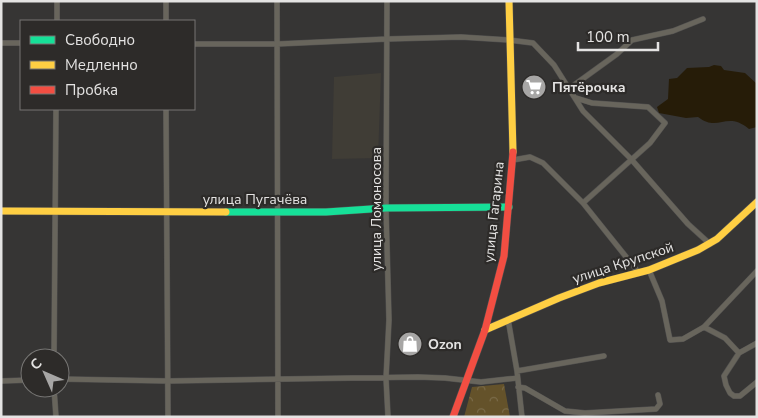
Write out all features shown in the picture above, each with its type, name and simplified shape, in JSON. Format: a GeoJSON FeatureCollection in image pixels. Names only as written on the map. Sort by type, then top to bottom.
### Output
{"type":"FeatureCollection","features":[{"type":"Feature","properties":{"kind":"street"},"geometry":{"type":"LineString","coordinates":[[57,1],[57,20]]}},
{"type":"Feature","properties":{"kind":"street"},"geometry":{"type":"LineString","coordinates":[[166,1],[166,20]]}},
{"type":"Feature","properties":{"kind":"street"},"geometry":{"type":"LineString","coordinates":[[277,1],[278,417]]}},
{"type":"Feature","properties":{"kind":"street","name":"улица Ломоносова"},"geometry":{"type":"LineString","coordinates":[[387,1],[386,208],[388,320],[386,378],[388,417]]}},
{"type":"Feature","properties":{"kind":"street","name":"улица Гагарина"},"geometry":{"type":"LineString","coordinates":[[453,417],[485,330],[504,256],[513,160],[509,1]]}},
{"type":"Feature","properties":{"kind":"street"},"geometry":{"type":"LineString","coordinates":[[570,88],[617,54],[632,40],[673,31],[703,18]]}},
{"type":"Feature","properties":{"kind":"street"},"geometry":{"type":"LineString","coordinates":[[195,44],[277,44],[462,37],[533,43],[554,65],[584,111],[631,159],[688,224],[710,244]]}},
{"type":"Feature","properties":{"kind":"street"},"geometry":{"type":"LineString","coordinates":[[1,43],[20,43]]}},
{"type":"Feature","properties":{"kind":"street"},"geometry":{"type":"LineString","coordinates":[[575,98],[592,104],[648,107],[665,124],[650,143],[583,203]]}},
{"type":"Feature","properties":{"kind":"street"},"geometry":{"type":"LineString","coordinates":[[54,348],[56,110]]}},
{"type":"Feature","properties":{"kind":"street"},"geometry":{"type":"LineString","coordinates":[[166,110],[168,417]]}},
{"type":"Feature","properties":{"kind":"street"},"geometry":{"type":"LineString","coordinates":[[513,160],[530,157],[539,160],[583,203],[639,273]]}},
{"type":"Feature","properties":{"kind":"street","name":"улица Крупской"},"geometry":{"type":"LineString","coordinates":[[485,330],[599,283],[649,270],[698,250],[710,244],[734,225],[757,202]]}},
{"type":"Feature","properties":{"kind":"street","name":"улица Пугачёва"},"geometry":{"type":"LineString","coordinates":[[1,211],[326,212],[386,208],[509,207]]}},
{"type":"Feature","properties":{"kind":"street"},"geometry":{"type":"LineString","coordinates":[[649,270],[662,300],[670,340],[683,339],[704,328],[757,271]]}},
{"type":"Feature","properties":{"kind":"street"},"geometry":{"type":"LineString","coordinates":[[508,319],[517,371],[522,417]]}},
{"type":"Feature","properties":{"kind":"street"},"geometry":{"type":"LineString","coordinates":[[704,328],[725,338],[739,353]]}},
{"type":"Feature","properties":{"kind":"street"},"geometry":{"type":"LineString","coordinates":[[757,343],[739,353],[724,376],[730,393],[734,396],[740,396],[757,382]]}},
{"type":"Feature","properties":{"kind":"street"},"geometry":{"type":"LineString","coordinates":[[517,371],[604,356]]}},
{"type":"Feature","properties":{"kind":"street"},"geometry":{"type":"LineString","coordinates":[[70,379],[168,381],[446,378],[481,382],[517,378]]}},
{"type":"Feature","properties":{"kind":"street"},"geometry":{"type":"LineString","coordinates":[[1,380],[20,380]]}},
{"type":"Feature","properties":{"kind":"street"},"geometry":{"type":"LineString","coordinates":[[518,387],[525,388],[565,411],[585,413],[656,409],[660,404],[658,395]]}},
{"type":"Feature","properties":{"kind":"street"},"geometry":{"type":"LineString","coordinates":[[55,398],[56,417]]}},
{"type":"Feature","properties":{"kind":"shaded area"},"geometry":{"type":"Polygon","coordinates":[[[721,66],[724,70],[745,73],[757,84],[757,127],[749,129],[734,121],[712,123],[698,117],[686,118],[659,113],[657,107],[668,99],[669,79],[677,78],[687,68],[721,66]]]}},
{"type":"Feature","properties":{"kind":"shaded area"},"geometry":{"type":"Polygon","coordinates":[[[381,73],[378,158],[332,159],[334,77],[381,73]]]}},
{"type":"Feature","properties":{"kind":"green space"},"geometry":{"type":"Polygon","coordinates":[[[504,384],[510,417],[464,417],[472,387],[504,384]]]}},
{"type":"Feature","properties":{"kind":"traffic: fast"},"geometry":{"type":"LineString","coordinates":[[226,212],[326,212],[386,208],[509,207]]}},
{"type":"Feature","properties":{"kind":"traffic: slow"},"geometry":{"type":"LineString","coordinates":[[509,1],[513,152]]}},
{"type":"Feature","properties":{"kind":"traffic: slow"},"geometry":{"type":"LineString","coordinates":[[485,330],[559,298],[599,283],[649,270],[698,250],[717,239],[757,202]]}},
{"type":"Feature","properties":{"kind":"traffic: slow"},"geometry":{"type":"LineString","coordinates":[[1,211],[226,212]]}},
{"type":"Feature","properties":{"kind":"traffic: jam"},"geometry":{"type":"LineString","coordinates":[[453,417],[485,330],[504,256],[513,152]]}},
{"type":"Feature","properties":{"kind":"place","name":"Пятёрочка"},"geometry":{"type":"Point","coordinates":[534,87]}},
{"type":"Feature","properties":{"kind":"place","name":"Ozon"},"geometry":{"type":"Point","coordinates":[410,344]}}]}
